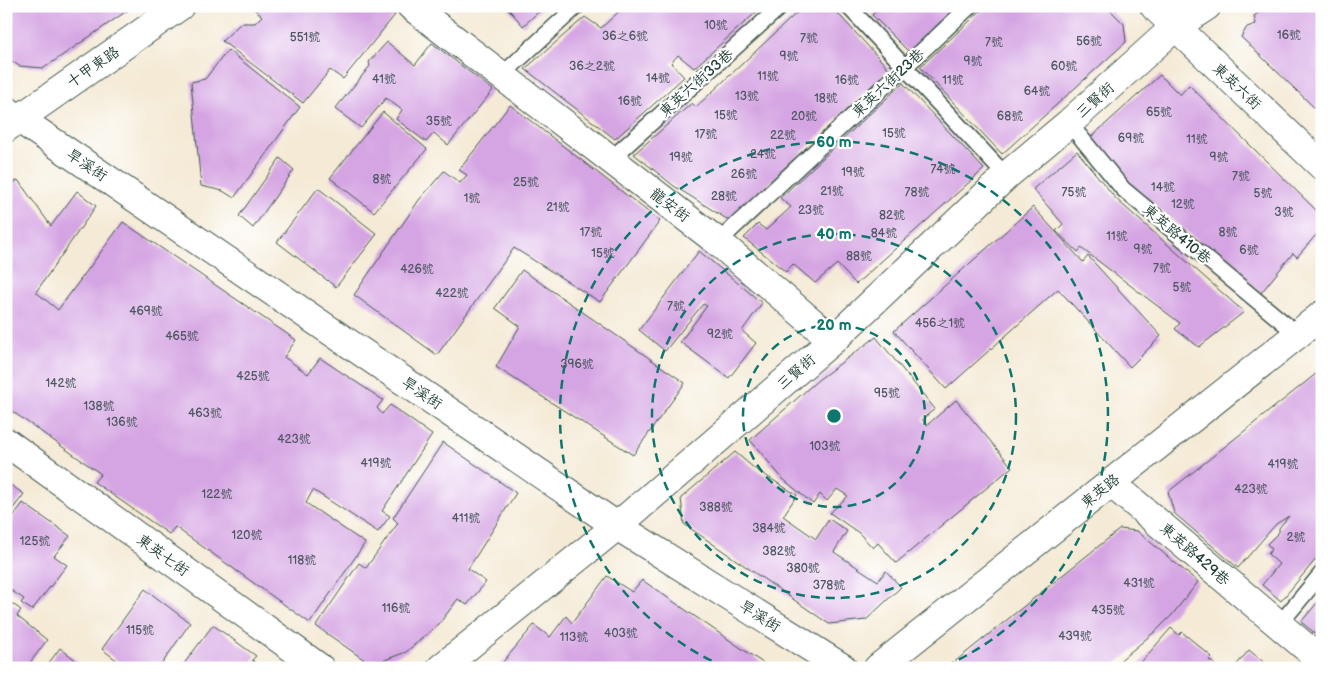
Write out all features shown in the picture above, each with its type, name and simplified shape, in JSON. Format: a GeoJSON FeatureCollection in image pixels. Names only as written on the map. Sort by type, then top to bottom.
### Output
{"type":"FeatureCollection","features":[{"type":"Feature","properties":{"kind":"street","name":"十甲東路"},"geometry":{"type":"LineString","coordinates":[[11,119],[180,6]]}},
{"type":"Feature","properties":{"kind":"street","name":"龍安街"},"geometry":{"type":"LineString","coordinates":[[410,6],[718,242],[833,340]]}},
{"type":"Feature","properties":{"kind":"street","name":"東英六街"},"geometry":{"type":"LineString","coordinates":[[1154,6],[1322,166]]}},
{"type":"Feature","properties":{"kind":"street","name":"三賢街"},"geometry":{"type":"LineString","coordinates":[[441,668],[617,526],[833,340],[1006,176],[1069,123],[1175,27],[1207,6]]}},
{"type":"Feature","properties":{"kind":"street","name":"旱溪街"},"geometry":{"type":"LineString","coordinates":[[11,119],[617,526],[842,668]]}},
{"type":"Feature","properties":{"kind":"street","name":"東英路"},"geometry":{"type":"LineString","coordinates":[[878,668],[1322,314]]}},
{"type":"Feature","properties":{"kind":"street","name":"東英七街"},"geometry":{"type":"LineString","coordinates":[[6,442],[320,668]]}},
{"type":"Feature","properties":{"kind":"street","name":"東英路429巷"},"geometry":{"type":"LineString","coordinates":[[1111,483],[1278,626],[1322,661]]}},
{"type":"Feature","properties":{"kind":"lane"},"geometry":{"type":"LineString","coordinates":[[502,75],[577,6]]}},
{"type":"Feature","properties":{"kind":"lane","name":"東英六街33巷"},"geometry":{"type":"LineString","coordinates":[[611,159],[781,6]]}},
{"type":"Feature","properties":{"kind":"lane"},"geometry":{"type":"LineString","coordinates":[[848,6],[1006,176]]}},
{"type":"Feature","properties":{"kind":"lane","name":"東英六街23巷"},"geometry":{"type":"LineString","coordinates":[[718,242],[970,6]]}},
{"type":"Feature","properties":{"kind":"lane","name":"東英路410巷"},"geometry":{"type":"LineString","coordinates":[[1069,123],[1123,189],[1297,334]]}},
{"type":"Feature","properties":{"kind":"lane"},"geometry":{"type":"LineString","coordinates":[[1278,626],[1322,573]]}},
{"type":"Feature","properties":{"kind":"building"},"geometry":{"type":"Polygon","coordinates":[[[6,6],[134,6],[44,68],[19,66],[6,57],[6,6]]]}},
{"type":"Feature","properties":{"kind":"building"},"geometry":{"type":"Polygon","coordinates":[[[255,6],[384,6],[395,15],[343,79],[330,70],[303,103],[222,41],[241,23],[255,23],[262,16],[253,8],[255,6]]]}},
{"type":"Feature","properties":{"kind":"building"},"geometry":{"type":"Polygon","coordinates":[[[506,6],[545,6],[523,26],[506,6]]]}},
{"type":"Feature","properties":{"kind":"building"},"geometry":{"type":"Polygon","coordinates":[[[625,6],[763,6],[694,68],[678,55],[671,63],[684,77],[615,139],[525,69],[585,17],[601,28],[625,6]]]}},
{"type":"Feature","properties":{"kind":"building"},"geometry":{"type":"Polygon","coordinates":[[[804,6],[831,6],[889,69],[730,221],[674,186],[634,154],[692,103],[696,107],[804,6]]]}},
{"type":"Feature","properties":{"kind":"building"},"geometry":{"type":"Polygon","coordinates":[[[864,6],[874,6],[869,11],[864,6]]]}},
{"type":"Feature","properties":{"kind":"building"},"geometry":{"type":"Polygon","coordinates":[[[882,6],[957,6],[909,52],[872,15],[882,6]]]}},
{"type":"Feature","properties":{"kind":"building"},"geometry":{"type":"Polygon","coordinates":[[[986,6],[1106,6],[1124,24],[1126,42],[1002,154],[920,67],[986,6]]]}},
{"type":"Feature","properties":{"kind":"building"},"geometry":{"type":"Polygon","coordinates":[[[1267,6],[1322,6],[1322,115],[1241,37],[1247,27],[1256,24],[1254,16],[1267,6]]]}},
{"type":"Feature","properties":{"kind":"building"},"geometry":{"type":"Polygon","coordinates":[[[387,42],[415,65],[432,43],[493,90],[448,145],[434,133],[426,142],[396,119],[402,110],[386,98],[361,128],[335,109],[370,66],[369,62],[387,42]]]}},
{"type":"Feature","properties":{"kind":"building"},"geometry":{"type":"Polygon","coordinates":[[[228,50],[300,107],[234,198],[223,191],[201,186],[191,82],[205,79],[228,50]]]}},
{"type":"Feature","properties":{"kind":"building"},"geometry":{"type":"Polygon","coordinates":[[[1160,75],[1180,95],[1189,85],[1322,216],[1322,228],[1297,257],[1293,253],[1261,293],[1124,180],[1090,138],[1160,75]]]}},
{"type":"Feature","properties":{"kind":"building"},"geometry":{"type":"Polygon","coordinates":[[[903,83],[984,169],[856,284],[837,264],[815,283],[793,264],[786,272],[744,238],[758,224],[766,230],[791,207],[780,198],[903,83]]]}},
{"type":"Feature","properties":{"kind":"building"},"geometry":{"type":"Polygon","coordinates":[[[510,105],[660,221],[600,302],[514,248],[437,355],[354,295],[419,200],[444,171],[460,183],[467,175],[459,170],[510,105]]]}},
{"type":"Feature","properties":{"kind":"building"},"geometry":{"type":"Polygon","coordinates":[[[383,112],[427,149],[374,212],[330,178],[383,112]]]}},
{"type":"Feature","properties":{"kind":"building"},"geometry":{"type":"Polygon","coordinates":[[[1077,151],[1116,199],[1244,312],[1199,347],[1175,329],[1180,323],[1081,248],[1078,252],[1056,231],[1063,224],[1033,189],[1077,151]]]}},
{"type":"Feature","properties":{"kind":"building"},"geometry":{"type":"Polygon","coordinates":[[[280,158],[294,170],[253,228],[239,216],[280,158]]]}},
{"type":"Feature","properties":{"kind":"building"},"geometry":{"type":"Polygon","coordinates":[[[18,180],[51,226],[77,191],[96,206],[36,292],[58,310],[123,222],[296,340],[284,357],[308,374],[320,358],[383,400],[377,408],[382,414],[390,405],[432,435],[382,511],[390,516],[378,532],[313,490],[306,503],[365,543],[310,623],[175,527],[169,534],[94,482],[101,474],[6,407],[6,188],[18,180]]]}},
{"type":"Feature","properties":{"kind":"building"},"geometry":{"type":"Polygon","coordinates":[[[318,188],[377,234],[336,287],[277,242],[318,188]]]}},
{"type":"Feature","properties":{"kind":"building"},"geometry":{"type":"Polygon","coordinates":[[[1033,207],[1083,262],[1088,256],[1161,336],[1130,367],[1058,289],[946,389],[894,331],[1033,207]]]}},
{"type":"Feature","properties":{"kind":"building"},"geometry":{"type":"Polygon","coordinates":[[[699,251],[762,303],[742,331],[756,343],[729,378],[680,342],[707,306],[703,304],[665,351],[639,330],[699,251]]]}},
{"type":"Feature","properties":{"kind":"building"},"geometry":{"type":"Polygon","coordinates":[[[522,270],[685,383],[633,455],[496,367],[520,326],[495,308],[522,270]]]}},
{"type":"Feature","properties":{"kind":"building"},"geometry":{"type":"Polygon","coordinates":[[[876,337],[935,409],[922,419],[927,425],[956,400],[1012,467],[896,563],[878,543],[873,548],[859,533],[830,513],[848,496],[837,489],[827,501],[820,494],[813,504],[783,479],[750,440],[818,380],[876,337]]]}},
{"type":"Feature","properties":{"kind":"building"},"geometry":{"type":"Polygon","coordinates":[[[1322,369],[1322,552],[1281,601],[1262,585],[1279,564],[1268,554],[1272,549],[1267,544],[1279,532],[1279,528],[1289,516],[1276,524],[1238,568],[1174,513],[1168,492],[1322,369]]]}},
{"type":"Feature","properties":{"kind":"building"},"geometry":{"type":"Polygon","coordinates":[[[443,442],[516,493],[468,569],[486,582],[467,605],[458,599],[439,624],[406,652],[382,661],[366,661],[316,626],[359,563],[366,568],[398,523],[393,518],[443,442]]]}},
{"type":"Feature","properties":{"kind":"building"},"geometry":{"type":"Polygon","coordinates":[[[735,452],[755,469],[797,495],[783,516],[816,539],[829,519],[847,531],[834,552],[878,581],[886,571],[901,587],[866,620],[829,624],[684,524],[681,498],[735,452]]]}},
{"type":"Feature","properties":{"kind":"building"},"geometry":{"type":"Polygon","coordinates":[[[6,482],[24,494],[6,518],[6,482]]]}},
{"type":"Feature","properties":{"kind":"building"},"geometry":{"type":"Polygon","coordinates":[[[23,503],[70,536],[54,556],[67,565],[32,610],[21,603],[24,599],[6,587],[6,526],[23,503]]]}},
{"type":"Feature","properties":{"kind":"building"},"geometry":{"type":"Polygon","coordinates":[[[1120,529],[1137,531],[1198,582],[1172,615],[1158,629],[1111,668],[947,668],[1120,529]]]}},
{"type":"Feature","properties":{"kind":"building"},"geometry":{"type":"Polygon","coordinates":[[[607,576],[632,592],[642,580],[770,668],[498,668],[534,625],[550,637],[566,616],[572,623],[607,576]]]}},
{"type":"Feature","properties":{"kind":"building"},"geometry":{"type":"Polygon","coordinates":[[[145,589],[190,623],[159,668],[127,668],[102,649],[145,589]]]}},
{"type":"Feature","properties":{"kind":"building"},"geometry":{"type":"Polygon","coordinates":[[[1322,597],[1322,639],[1301,622],[1322,597]]]}},
{"type":"Feature","properties":{"kind":"building"},"geometry":{"type":"Polygon","coordinates":[[[6,599],[21,610],[17,616],[47,640],[26,668],[6,668],[6,599]]]}},
{"type":"Feature","properties":{"kind":"building"},"geometry":{"type":"Polygon","coordinates":[[[213,625],[256,656],[252,660],[262,668],[186,668],[183,665],[213,625]]]}},
{"type":"Feature","properties":{"kind":"building"},"geometry":{"type":"Polygon","coordinates":[[[1171,628],[1179,635],[1182,632],[1212,657],[1209,660],[1216,665],[1214,668],[1136,668],[1171,628]]]}},
{"type":"Feature","properties":{"kind":"building"},"geometry":{"type":"Polygon","coordinates":[[[60,648],[86,668],[45,668],[60,648]]]}},
{"type":"Feature","properties":{"kind":"building"},"geometry":{"type":"Polygon","coordinates":[[[1249,650],[1271,668],[1234,668],[1249,650]]]}}]}
